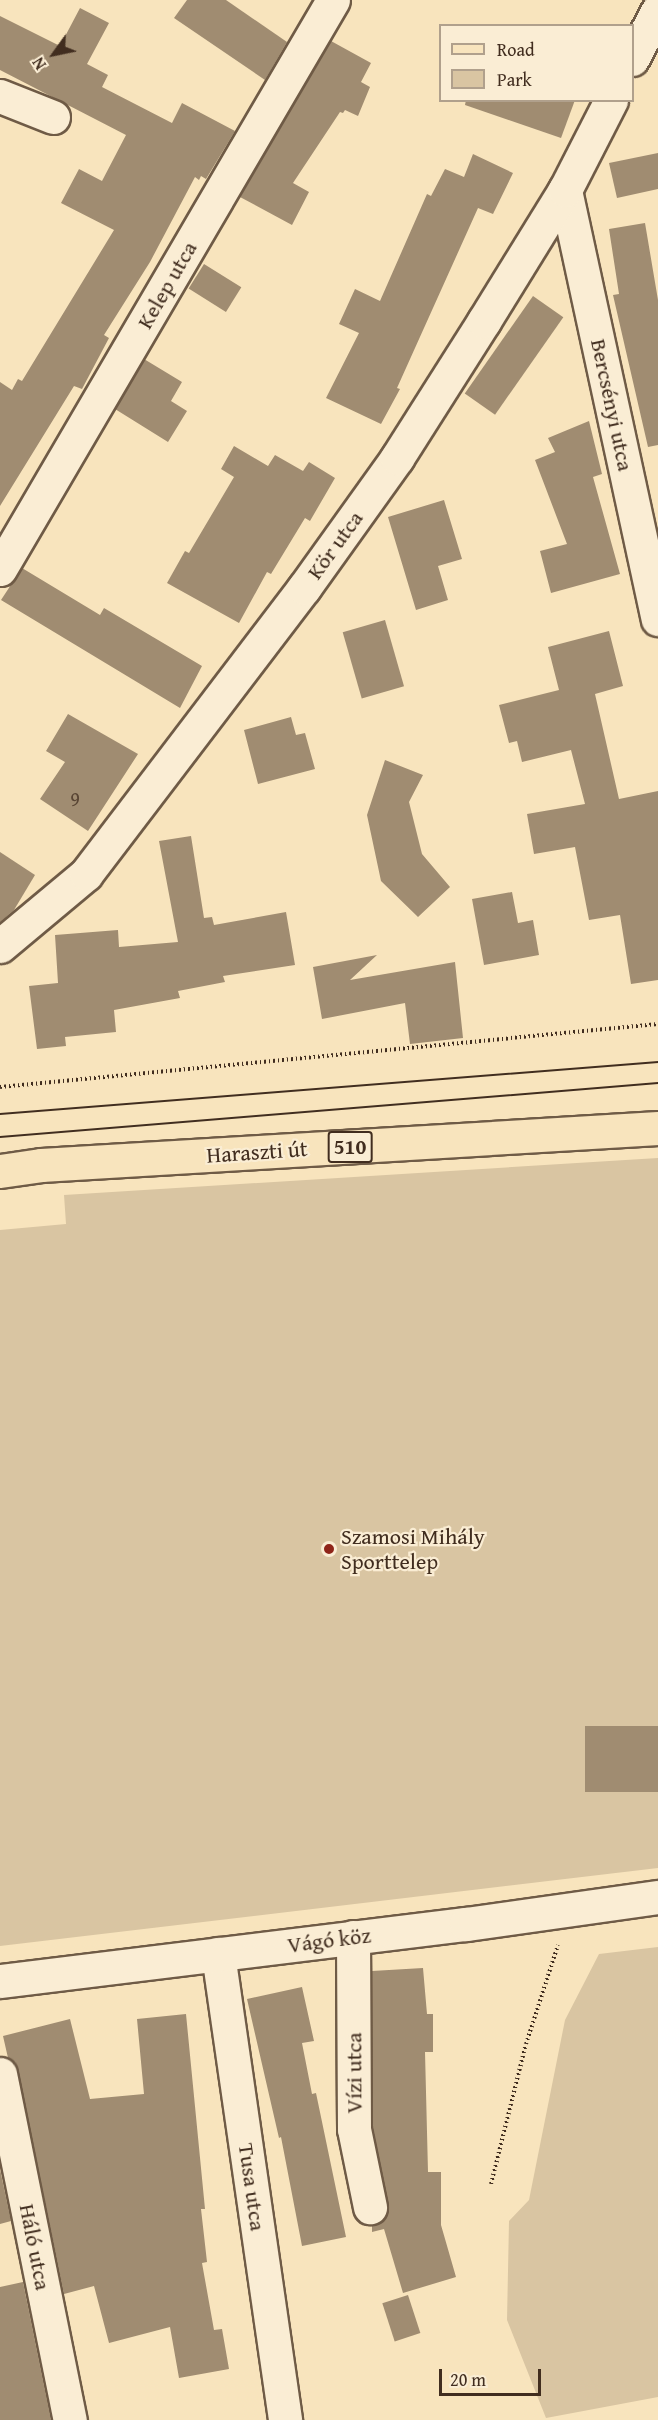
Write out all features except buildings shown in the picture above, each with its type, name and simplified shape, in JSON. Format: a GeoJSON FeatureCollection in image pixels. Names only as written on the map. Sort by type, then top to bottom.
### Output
{"type":"FeatureCollection","features":[{"type":"Feature","properties":{"kind":"main road","name":"Haraszti út"},"geometry":{"type":"LineString","coordinates":[[0,1171],[41,1166],[658,1128]]}},
{"type":"Feature","properties":{"kind":"street","name":"Kelep utca"},"geometry":{"type":"LineString","coordinates":[[0,570],[333,0]]}},
{"type":"Feature","properties":{"kind":"street"},"geometry":{"type":"LineString","coordinates":[[634,57],[658,10]]}},
{"type":"Feature","properties":{"kind":"street"},"geometry":{"type":"LineString","coordinates":[[0,96],[53,117]]}},
{"type":"Feature","properties":{"kind":"street","name":"Kör utca"},"geometry":{"type":"LineString","coordinates":[[0,946],[86,874],[275,627],[397,458],[566,190],[610,102]]}},
{"type":"Feature","properties":{"kind":"street","name":"Bercsényi utca"},"geometry":{"type":"LineString","coordinates":[[566,190],[658,619]]}},
{"type":"Feature","properties":{"kind":"street","name":"Vágó köz"},"geometry":{"type":"LineString","coordinates":[[0,1981],[658,1897]]}},
{"type":"Feature","properties":{"kind":"street","name":"Vízi utca"},"geometry":{"type":"LineString","coordinates":[[353,1937],[354,2129],[370,2207]]}},
{"type":"Feature","properties":{"kind":"street","name":"Tusa utca"},"geometry":{"type":"LineString","coordinates":[[218,1953],[285,2420]]}},
{"type":"Feature","properties":{"kind":"street","name":"Háló utca"},"geometry":{"type":"LineString","coordinates":[[0,2074],[70,2420]]}},
{"type":"Feature","properties":{"kind":"path"},"geometry":{"type":"LineString","coordinates":[[0,1087],[658,1024]]}},
{"type":"Feature","properties":{"kind":"path"},"geometry":{"type":"LineString","coordinates":[[491,2184],[530,2033],[554,1954],[575,1909]]}},
{"type":"Feature","properties":{"kind":"green space","name":"Szamosi Mihály Sporttelep"},"geometry":{"type":"Polygon","coordinates":[[[658,1158],[658,1868],[0,1946],[0,1230],[66,1224],[64,1195],[658,1158]]]}},
{"type":"Feature","properties":{"kind":"green space"},"geometry":{"type":"Polygon","coordinates":[[[658,1947],[658,2397],[546,2418],[507,2320],[509,2221],[529,2200],[565,2020],[599,1954],[658,1947]]]}},
{"type":"Feature","properties":{"kind":"tram line"},"geometry":{"type":"LineString","coordinates":[[0,1114],[658,1062]]}},
{"type":"Feature","properties":{"kind":"tram line"},"geometry":{"type":"LineString","coordinates":[[0,1137],[658,1083]]}},
{"type":"Feature","properties":{"kind":"place","name":"Szamosi Mihály Sporttelep"},"geometry":{"type":"Point","coordinates":[329,1549]}}]}
